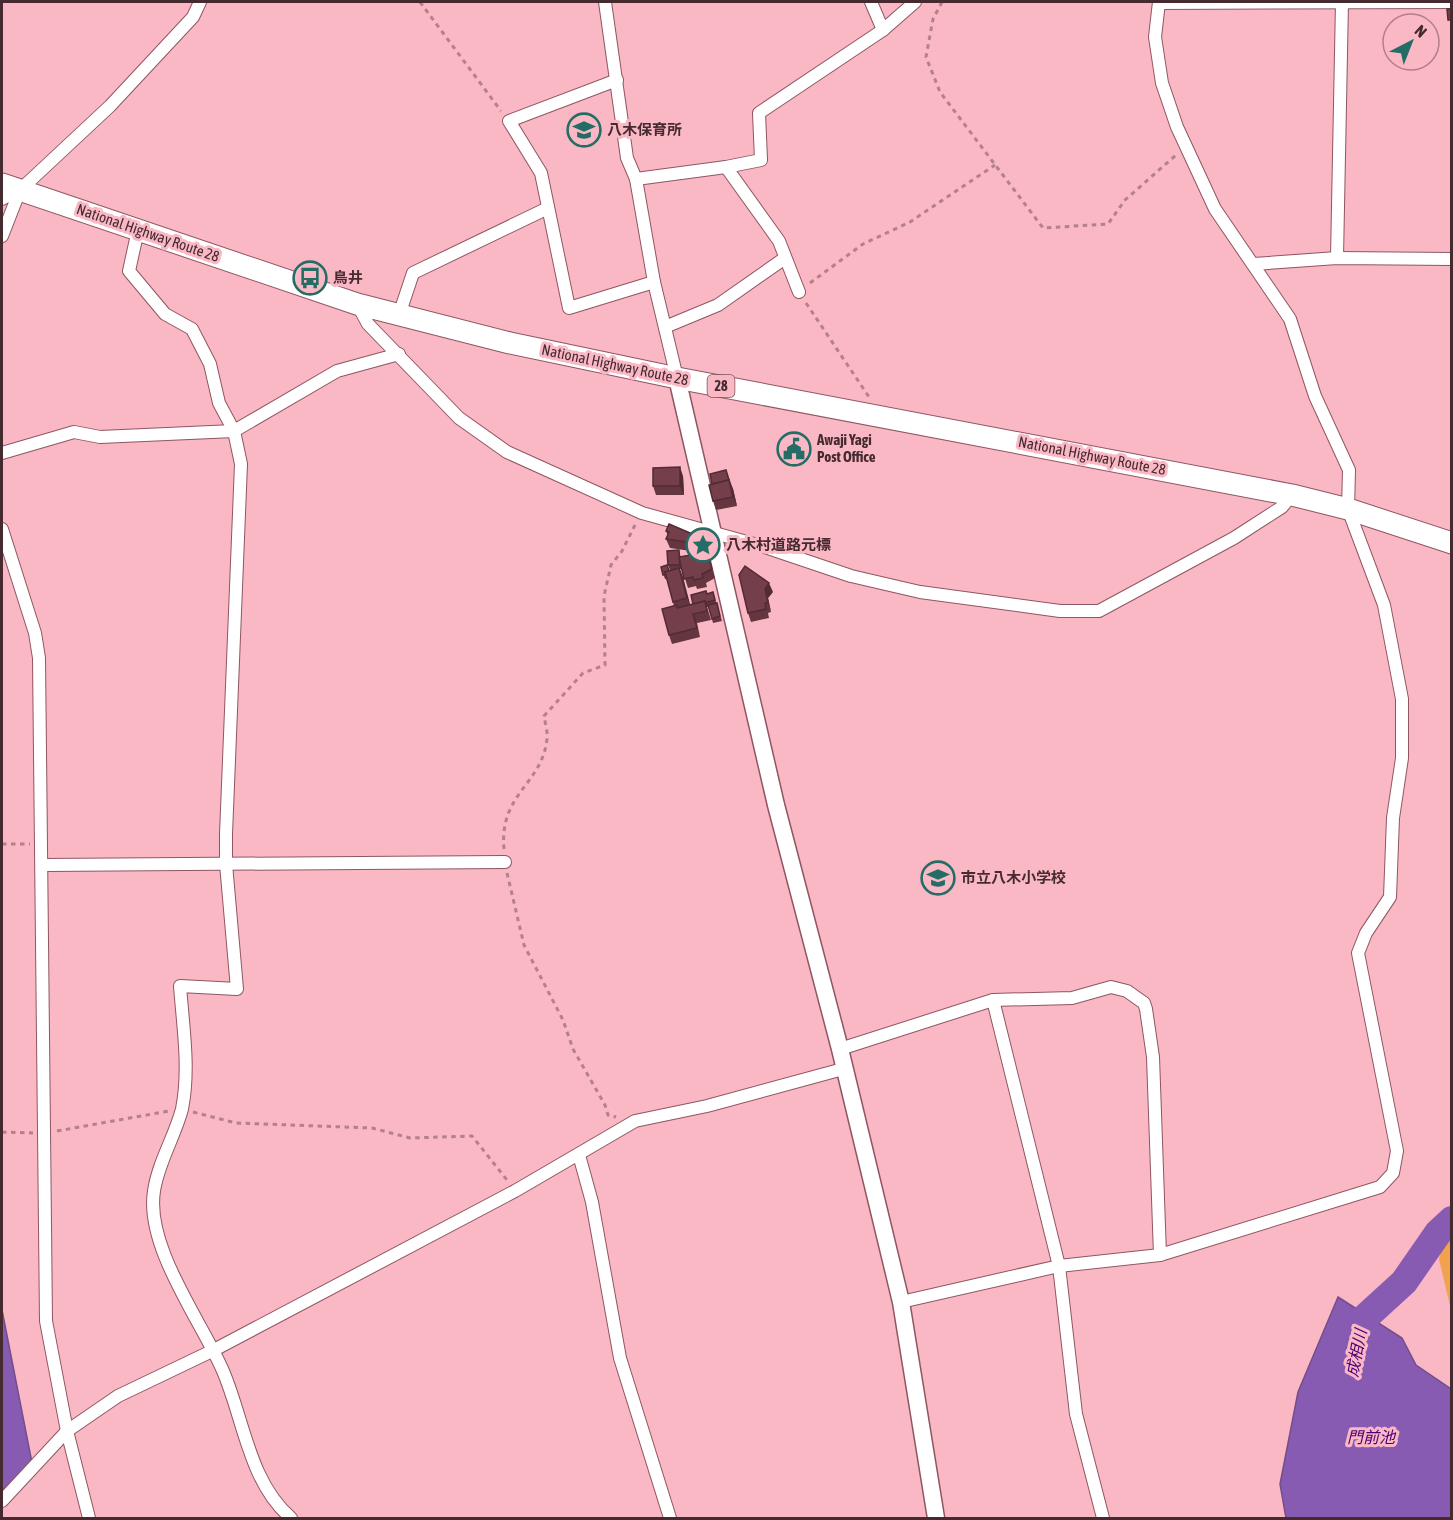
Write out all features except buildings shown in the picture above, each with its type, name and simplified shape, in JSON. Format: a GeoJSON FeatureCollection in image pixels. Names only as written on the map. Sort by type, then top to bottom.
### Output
{"type":"FeatureCollection","features":[{"type":"Feature","properties":{"kind":"highway","name":"National Highway Route 28"},"geometry":{"type":"LineString","coordinates":[[8,191],[138,230],[357,304],[510,344],[1292,495],[1348,509],[1452,543]]}},
{"type":"Feature","properties":{"kind":"street"},"geometry":{"type":"LineString","coordinates":[[2,236],[8,191],[110,106],[193,16],[200,2]]}},
{"type":"Feature","properties":{"kind":"street"},"geometry":{"type":"LineString","coordinates":[[605,2],[627,158],[636,179],[654,282],[776,805],[840,1049],[901,1302],[936,1518]]}},
{"type":"Feature","properties":{"kind":"street"},"geometry":{"type":"LineString","coordinates":[[872,2],[883,30]]}},
{"type":"Feature","properties":{"kind":"street"},"geometry":{"type":"LineString","coordinates":[[636,179],[761,160],[759,113],[883,30],[915,2]]}},
{"type":"Feature","properties":{"kind":"street"},"geometry":{"type":"LineString","coordinates":[[901,1302],[1059,1266],[1160,1255],[1380,1187],[1393,1173],[1397,1151],[1358,953],[1366,933],[1390,897],[1393,818],[1402,758],[1402,699],[1384,605],[1348,509],[1349,470],[1315,396],[1290,319],[1215,209],[1177,127],[1162,83],[1155,37],[1159,2],[1452,2]]}},
{"type":"Feature","properties":{"kind":"street"},"geometry":{"type":"LineString","coordinates":[[1337,258],[1341,2]]}},
{"type":"Feature","properties":{"kind":"street"},"geometry":{"type":"LineString","coordinates":[[617,80],[509,121],[541,173],[569,308],[654,282]]}},
{"type":"Feature","properties":{"kind":"street"},"geometry":{"type":"LineString","coordinates":[[726,167],[779,241],[799,291]]}},
{"type":"Feature","properties":{"kind":"street"},"geometry":{"type":"LineString","coordinates":[[399,315],[413,273],[549,208]]}},
{"type":"Feature","properties":{"kind":"street"},"geometry":{"type":"LineString","coordinates":[[138,230],[129,271],[165,314],[192,329],[210,364],[219,403],[234,430],[241,464],[226,864],[237,989],[180,986],[186,1071],[182,1109],[154,1191],[155,1220],[171,1272],[223,1371],[265,1487],[291,1518]]}},
{"type":"Feature","properties":{"kind":"street"},"geometry":{"type":"LineString","coordinates":[[665,327],[718,305],[785,258]]}},
{"type":"Feature","properties":{"kind":"street"},"geometry":{"type":"LineString","coordinates":[[1254,264],[1337,258],[1452,259]]}},
{"type":"Feature","properties":{"kind":"street"},"geometry":{"type":"LineString","coordinates":[[357,304],[368,324],[459,418],[507,452],[642,513],[765,547],[851,576],[920,592],[1060,611],[1099,611],[1234,538],[1282,507],[1292,495]]}},
{"type":"Feature","properties":{"kind":"street"},"geometry":{"type":"LineString","coordinates":[[2,453],[74,432],[100,437],[234,430],[337,371],[399,354]]}},
{"type":"Feature","properties":{"kind":"street"},"geometry":{"type":"LineString","coordinates":[[2,529],[35,633],[39,658],[43,844],[46,1322],[67,1431],[89,1518]]}},
{"type":"Feature","properties":{"kind":"street"},"geometry":{"type":"LineString","coordinates":[[43,865],[505,862]]}},
{"type":"Feature","properties":{"kind":"street"},"geometry":{"type":"LineString","coordinates":[[840,1049],[993,1000],[1072,998],[1111,987],[1127,991],[1144,1003],[1153,1057],[1160,1255]]}},
{"type":"Feature","properties":{"kind":"street"},"geometry":{"type":"LineString","coordinates":[[993,1000],[1059,1266],[1076,1414],[1103,1518]]}},
{"type":"Feature","properties":{"kind":"street"},"geometry":{"type":"LineString","coordinates":[[2,1502],[67,1431],[118,1396],[212,1351],[516,1191],[636,1121],[707,1106],[843,1069]]}},
{"type":"Feature","properties":{"kind":"street"},"geometry":{"type":"LineString","coordinates":[[579,1155],[592,1202],[620,1358],[670,1518]]}},
{"type":"Feature","properties":{"kind":"path"},"geometry":{"type":"LineString","coordinates":[[420,2],[509,121]]}},
{"type":"Feature","properties":{"kind":"path"},"geometry":{"type":"LineString","coordinates":[[942,2],[933,19],[926,57],[940,92],[1043,228],[1108,224],[1125,200],[1186,146]]}},
{"type":"Feature","properties":{"kind":"path"},"geometry":{"type":"LineString","coordinates":[[881,416],[799,291],[863,244],[910,222],[995,165]]}},
{"type":"Feature","properties":{"kind":"path"},"geometry":{"type":"LineString","coordinates":[[636,1121],[608,1115],[605,1105],[573,1049],[563,1020],[524,945],[505,862],[502,832],[507,811],[541,761],[547,739],[544,716],[583,673],[605,666],[604,596],[611,565],[622,551],[642,513]]}},
{"type":"Feature","properties":{"kind":"path"},"geometry":{"type":"LineString","coordinates":[[2,844],[43,844]]}},
{"type":"Feature","properties":{"kind":"path"},"geometry":{"type":"LineString","coordinates":[[2,1132],[44,1133],[182,1109],[236,1123],[297,1123],[372,1128],[410,1138],[472,1136],[516,1191]]}},
{"type":"Feature","properties":{"kind":"shaded area"},"geometry":{"type":"Polygon","coordinates":[[[1451,1216],[1451,1310],[1439,1259],[1451,1216]]]}},
{"type":"Feature","properties":{"kind":"water","name":"門前池"},"geometry":{"type":"Polygon","coordinates":[[[1338,1297],[1402,1338],[1416,1365],[1451,1389],[1451,1518],[1286,1518],[1280,1484],[1298,1392],[1338,1297]]]}},
{"type":"Feature","properties":{"kind":"water"},"geometry":{"type":"Polygon","coordinates":[[[2,1310],[33,1468],[2,1490],[2,1310]]]}},
{"type":"Feature","properties":{"kind":"waterway","name":"成相川"},"geometry":{"type":"LineString","coordinates":[[1355,1350],[1358,1324],[1404,1282],[1438,1233],[1452,1220]]}},
{"type":"Feature","properties":{"kind":"place","name":"八木保育所"},"geometry":{"type":"Point","coordinates":[584,130]}},
{"type":"Feature","properties":{"kind":"place","name":"鳥井"},"geometry":{"type":"Point","coordinates":[310,278]}},
{"type":"Feature","properties":{"kind":"place","name":"Awaji Yagi Post Office"},"geometry":{"type":"Point","coordinates":[794,449]}},
{"type":"Feature","properties":{"kind":"place","name":"八木村道路元標"},"geometry":{"type":"Point","coordinates":[703,545]}},
{"type":"Feature","properties":{"kind":"place","name":"市立八木小学校"},"geometry":{"type":"Point","coordinates":[938,878]}}]}
